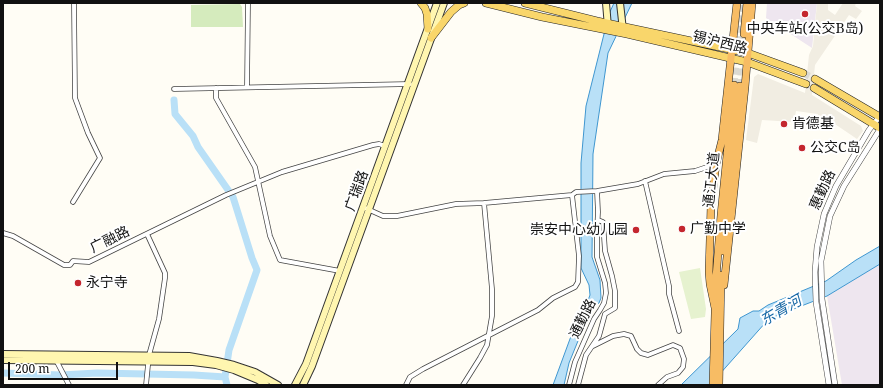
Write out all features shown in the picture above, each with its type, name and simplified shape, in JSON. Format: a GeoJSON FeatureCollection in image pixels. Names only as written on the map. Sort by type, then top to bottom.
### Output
{"type":"FeatureCollection","features":[{"type":"Feature","properties":{"kind":"highway"},"geometry":{"type":"LineString","coordinates":[[715,308],[710,284],[709,251],[711,205],[716,164],[722,140],[737,3]]}},
{"type":"Feature","properties":{"kind":"highway"},"geometry":{"type":"LineString","coordinates":[[744,34],[747,3]]}},
{"type":"Feature","properties":{"kind":"highway"},"geometry":{"type":"LineString","coordinates":[[721,300],[725,281],[752,3]]}},
{"type":"Feature","properties":{"kind":"highway","name":"通江大道"},"geometry":{"type":"LineString","coordinates":[[713,385],[715,308],[720,223],[737,86],[721,277],[719,385]]}},
{"type":"Feature","properties":{"kind":"main road"},"geometry":{"type":"LineString","coordinates":[[421,3],[427,14],[428,28]]}},
{"type":"Feature","properties":{"kind":"main road","name":"广瑞路"},"geometry":{"type":"LineString","coordinates":[[303,385],[312,366],[366,208],[385,146],[437,3]]}},
{"type":"Feature","properties":{"kind":"main road","name":"广瑞路"},"geometry":{"type":"LineString","coordinates":[[295,385],[306,364],[340,271],[432,38],[444,3]]}},
{"type":"Feature","properties":{"kind":"main road"},"geometry":{"type":"LineString","coordinates":[[432,38],[450,12],[464,3]]}},
{"type":"Feature","properties":{"kind":"main road","name":"锡沪西路"},"geometry":{"type":"LineString","coordinates":[[486,3],[542,17],[747,62],[806,84]]}},
{"type":"Feature","properties":{"kind":"main road","name":"锡沪西路"},"geometry":{"type":"LineString","coordinates":[[526,3],[607,23],[748,53],[803,74]]}},
{"type":"Feature","properties":{"kind":"main road"},"geometry":{"type":"LineString","coordinates":[[606,3],[608,31]]}},
{"type":"Feature","properties":{"kind":"main road"},"geometry":{"type":"LineString","coordinates":[[620,3],[625,34]]}},
{"type":"Feature","properties":{"kind":"main road"},"geometry":{"type":"LineString","coordinates":[[815,79],[880,117]]}},
{"type":"Feature","properties":{"kind":"main road"},"geometry":{"type":"LineString","coordinates":[[814,88],[878,127]]}},
{"type":"Feature","properties":{"kind":"main road"},"geometry":{"type":"LineString","coordinates":[[3,354],[53,354],[149,358]]}},
{"type":"Feature","properties":{"kind":"main road"},"geometry":{"type":"LineString","coordinates":[[3,360],[57,364],[189,356],[255,372],[278,385]]}},
{"type":"Feature","properties":{"kind":"main road"},"geometry":{"type":"LineString","coordinates":[[234,368],[266,385]]}},
{"type":"Feature","properties":{"kind":"street"},"geometry":{"type":"LineString","coordinates":[[73,202],[100,158],[88,133],[75,98],[74,3]]}},
{"type":"Feature","properties":{"kind":"street"},"geometry":{"type":"LineString","coordinates":[[247,87],[248,3]]}},
{"type":"Feature","properties":{"kind":"street"},"geometry":{"type":"LineString","coordinates":[[174,89],[414,84]]}},
{"type":"Feature","properties":{"kind":"street"},"geometry":{"type":"LineString","coordinates":[[216,88],[216,98],[255,167],[257,182],[270,236],[280,260],[340,271]]}},
{"type":"Feature","properties":{"kind":"street","name":"惠勤路"},"geometry":{"type":"LineString","coordinates":[[835,385],[822,299],[821,261],[830,216],[834,205],[878,127],[880,117]]}},
{"type":"Feature","properties":{"kind":"street","name":"惠勤路"},"geometry":{"type":"LineString","coordinates":[[829,385],[816,302],[815,260],[824,214],[836,186],[878,127]]}},
{"type":"Feature","properties":{"kind":"street"},"geometry":{"type":"LineString","coordinates":[[257,182],[282,172],[373,145],[379,144],[385,146]]}},
{"type":"Feature","properties":{"kind":"street"},"geometry":{"type":"LineString","coordinates":[[366,208],[382,216],[397,216],[456,204],[484,203],[597,191],[645,181],[664,174],[695,171],[716,164]]}},
{"type":"Feature","properties":{"kind":"street"},"geometry":{"type":"LineString","coordinates":[[645,181],[669,286],[668,294],[679,331]]}},
{"type":"Feature","properties":{"kind":"street","name":"广融路"},"geometry":{"type":"LineString","coordinates":[[3,233],[13,236],[64,265],[70,265],[73,261],[89,262],[226,195],[257,182]]}},
{"type":"Feature","properties":{"kind":"street","name":"通勤路"},"geometry":{"type":"LineString","coordinates":[[569,385],[575,362],[594,319],[604,303],[606,293],[605,283],[597,257],[597,191]]}},
{"type":"Feature","properties":{"kind":"street"},"geometry":{"type":"LineString","coordinates":[[406,385],[406,382],[410,377],[423,369],[538,310],[553,298],[575,287],[578,282],[579,256],[574,193]]}},
{"type":"Feature","properties":{"kind":"street"},"geometry":{"type":"LineString","coordinates":[[463,385],[487,345],[492,316],[484,203]]}},
{"type":"Feature","properties":{"kind":"street"},"geometry":{"type":"LineString","coordinates":[[578,385],[586,355],[599,336],[605,314],[616,308],[615,291],[605,251],[604,222],[598,220]]}},
{"type":"Feature","properties":{"kind":"street"},"geometry":{"type":"LineString","coordinates":[[146,234],[165,273],[158,319],[149,358],[146,385]]}},
{"type":"Feature","properties":{"kind":"street"},"geometry":{"type":"LineString","coordinates":[[593,346],[613,336],[624,334],[631,336],[637,349],[641,353],[648,355],[673,345],[680,348],[684,359],[683,367],[678,372],[667,377],[658,385]]}},
{"type":"Feature","properties":{"kind":"street"},"geometry":{"type":"LineString","coordinates":[[53,354],[69,385]]}},
{"type":"Feature","properties":{"kind":"street"},"geometry":{"type":"LineString","coordinates":[[572,374],[581,376]]}},
{"type":"Feature","properties":{"kind":"shaded area"},"geometry":{"type":"Polygon","coordinates":[[[767,3],[817,3],[812,48],[766,18],[767,3]]]}},
{"type":"Feature","properties":{"kind":"shaded area"},"geometry":{"type":"Polygon","coordinates":[[[817,3],[828,3],[828,10],[835,15],[843,3],[856,3],[855,6],[862,11],[856,19],[849,15],[815,65],[812,95],[861,126],[863,131],[857,139],[826,118],[821,125],[817,125],[818,114],[796,111],[794,122],[762,120],[757,143],[746,140],[754,77],[758,74],[805,93],[809,55],[813,46],[817,3]]]}},
{"type":"Feature","properties":{"kind":"shaded area"},"geometry":{"type":"Polygon","coordinates":[[[880,264],[880,385],[842,385],[827,296],[880,264]]]}},
{"type":"Feature","properties":{"kind":"green space"},"geometry":{"type":"Polygon","coordinates":[[[240,4],[242,7],[243,27],[191,27],[191,5],[240,4]]]}},
{"type":"Feature","properties":{"kind":"green space"},"geometry":{"type":"Polygon","coordinates":[[[700,268],[706,309],[705,317],[691,319],[679,272],[700,268]]]}},
{"type":"Feature","properties":{"kind":"water"},"geometry":{"type":"Polygon","coordinates":[[[614,3],[632,3],[608,53],[593,154],[592,257],[600,280],[601,298],[599,303],[591,309],[569,363],[564,385],[553,385],[581,309],[587,303],[590,295],[589,285],[581,268],[581,163],[586,106],[609,14],[614,3]]]}},
{"type":"Feature","properties":{"kind":"water","name":"东青河"},"geometry":{"type":"Polygon","coordinates":[[[880,246],[880,264],[827,296],[778,315],[766,322],[710,385],[681,385],[738,329],[740,318],[753,311],[759,311],[768,305],[826,281],[856,260],[880,246]]]}},
{"type":"Feature","properties":{"kind":"waterway"},"geometry":{"type":"LineString","coordinates":[[174,100],[175,114],[193,136],[198,147],[233,197],[257,270],[229,350],[225,377],[227,385]]}},
{"type":"Feature","properties":{"kind":"waterway"},"geometry":{"type":"LineString","coordinates":[[3,373],[61,375],[97,373],[225,377]]}},
{"type":"Feature","properties":{"kind":"tunnel"},"geometry":{"type":"LineString","coordinates":[[734,85],[742,3]]}},
{"type":"Feature","properties":{"kind":"tunnel"},"geometry":{"type":"LineString","coordinates":[[740,86],[744,34]]}},
{"type":"Feature","properties":{"kind":"tunnel"},"geometry":{"type":"LineString","coordinates":[[803,73],[815,79]]}},
{"type":"Feature","properties":{"kind":"place","name":"中央车站(公交B岛)"},"geometry":{"type":"Point","coordinates":[805,14]}},
{"type":"Feature","properties":{"kind":"place","name":"肯德基"},"geometry":{"type":"Point","coordinates":[784,124]}},
{"type":"Feature","properties":{"kind":"place","name":"公交C岛"},"geometry":{"type":"Point","coordinates":[802,148]}},
{"type":"Feature","properties":{"kind":"place","name":"广勤中学"},"geometry":{"type":"Point","coordinates":[682,229]}},
{"type":"Feature","properties":{"kind":"place","name":"崇安中心幼儿园"},"geometry":{"type":"Point","coordinates":[636,230]}},
{"type":"Feature","properties":{"kind":"place","name":"永宁寺"},"geometry":{"type":"Point","coordinates":[78,283]}}]}
